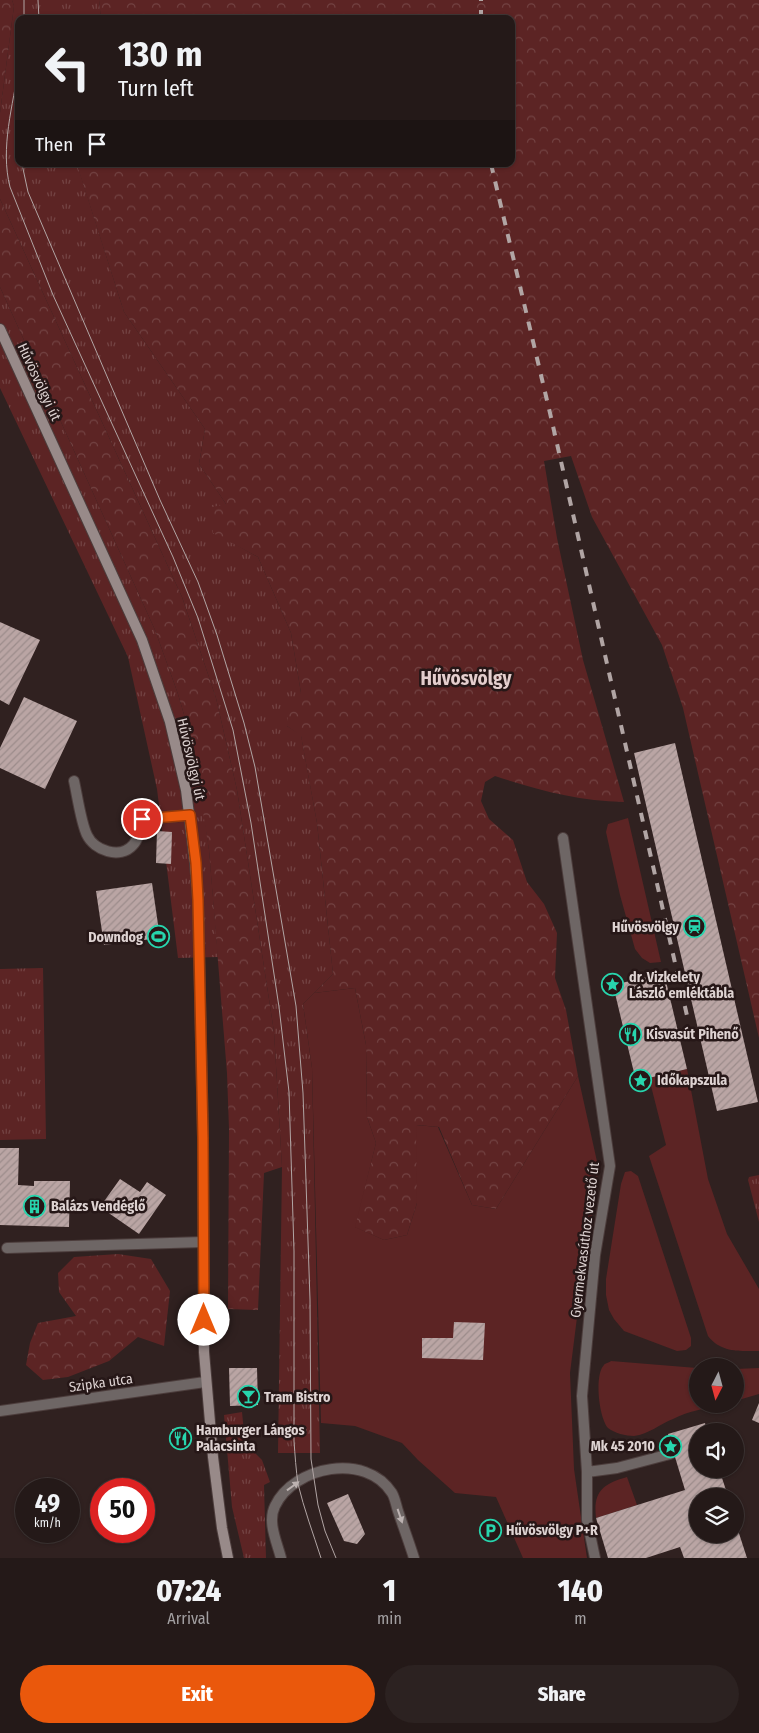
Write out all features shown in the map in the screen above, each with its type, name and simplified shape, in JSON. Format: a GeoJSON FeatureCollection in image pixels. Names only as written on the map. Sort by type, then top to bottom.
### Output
{"type":"FeatureCollection","features":[{"type":"Feature","properties":{"kind":"main road","name":"Hűvösvölgyi út"},"geometry":{"type":"LineString","coordinates":[[0,329],[142,640],[170,722],[186,790],[196,863],[198,900],[205,1382],[222,1528],[228,1558]]}},
{"type":"Feature","properties":{"kind":"street"},"geometry":{"type":"LineString","coordinates":[[74,781],[86,834],[94,845],[115,853],[126,850],[134,845],[142,819],[190,815]]}},
{"type":"Feature","properties":{"kind":"street","name":"Gyermekvasúthoz vezető út"},"geometry":{"type":"LineString","coordinates":[[563,838],[610,1166],[595,1255],[582,1396],[587,1472],[587,1520],[595,1558]]}},
{"type":"Feature","properties":{"kind":"street"},"geometry":{"type":"LineString","coordinates":[[7,1248],[203,1242]]}},
{"type":"Feature","properties":{"kind":"street","name":"Szipka utca"},"geometry":{"type":"LineString","coordinates":[[0,1411],[205,1382]]}},
{"type":"Feature","properties":{"kind":"street"},"geometry":{"type":"LineString","coordinates":[[587,1472],[627,1465],[670,1454]]}},
{"type":"Feature","properties":{"kind":"street"},"geometry":{"type":"LineString","coordinates":[[281,1558],[272,1527],[274,1507],[287,1488],[312,1474],[332,1468],[356,1469],[378,1478],[392,1493],[414,1558]]}},
{"type":"Feature","properties":{"kind":"green space"},"geometry":{"type":"Polygon","coordinates":[[[0,0],[12,0],[14,6],[0,113],[0,0]]]}},
{"type":"Feature","properties":{"kind":"green space"},"geometry":{"type":"Polygon","coordinates":[[[12,0],[99,0],[101,15],[15,15],[15,167],[78,167],[124,312],[205,429],[199,464],[226,504],[213,532],[258,557],[291,633],[301,693],[287,726],[301,735],[317,823],[333,974],[303,1004],[312,1068],[320,1453],[278,1453],[282,1167],[274,1032],[237,790],[216,698],[182,597],[0,199],[0,113],[14,6],[12,0]]]}},
{"type":"Feature","properties":{"kind":"green space"},"geometry":{"type":"Polygon","coordinates":[[[99,0],[759,0],[759,1038],[683,708],[662,645],[592,517],[571,456],[544,461],[557,538],[583,660],[624,802],[558,794],[495,776],[485,782],[481,801],[489,819],[513,840],[527,882],[544,904],[557,933],[555,978],[566,1010],[578,1076],[496,1209],[472,1205],[439,1127],[417,1125],[417,1203],[407,1235],[384,1240],[354,1227],[376,1143],[367,1117],[366,1045],[355,988],[314,993],[333,974],[317,823],[301,736],[287,726],[289,700],[301,693],[291,633],[258,557],[213,533],[208,508],[226,504],[199,464],[205,429],[124,312],[78,167],[515,167],[515,15],[101,15],[99,0]]]}},
{"type":"Feature","properties":{"kind":"green space"},"geometry":{"type":"Polygon","coordinates":[[[0,199],[182,597],[216,698],[237,790],[274,1032],[282,1167],[264,1173],[258,1310],[228,1309],[229,1129],[227,1073],[209,850],[192,742],[178,694],[155,630],[0,287],[0,199]]]}},
{"type":"Feature","properties":{"kind":"green space"},"geometry":{"type":"Polygon","coordinates":[[[0,287],[155,630],[178,694],[192,742],[202,798],[209,850],[218,957],[178,958],[157,789],[128,657],[0,388],[0,287]]]}},
{"type":"Feature","properties":{"kind":"green space"},"geometry":{"type":"Polygon","coordinates":[[[628,818],[661,962],[650,963],[642,958],[635,949],[620,895],[606,832],[608,824],[628,818]]]}},
{"type":"Feature","properties":{"kind":"green space"},"geometry":{"type":"Polygon","coordinates":[[[43,968],[46,1139],[0,1140],[0,969],[43,968]]]}},
{"type":"Feature","properties":{"kind":"green space"},"geometry":{"type":"Polygon","coordinates":[[[355,988],[366,1045],[367,1117],[376,1143],[355,1227],[384,1240],[407,1235],[417,1203],[416,1125],[438,1127],[472,1205],[496,1209],[578,1076],[598,1166],[595,1205],[588,1230],[570,1373],[574,1469],[587,1558],[523,1558],[496,1497],[455,1493],[402,1443],[355,1426],[321,1423],[312,1068],[303,1004],[314,993],[355,988]]]}},
{"type":"Feature","properties":{"kind":"green space"},"geometry":{"type":"Polygon","coordinates":[[[687,1069],[708,1179],[727,1234],[759,1289],[759,1351],[731,1350],[719,1346],[708,1336],[649,1156],[666,1145],[649,1078],[687,1069]]]}},
{"type":"Feature","properties":{"kind":"green space"},"geometry":{"type":"Polygon","coordinates":[[[631,1171],[638,1176],[691,1338],[691,1346],[686,1350],[677,1351],[624,1331],[609,1310],[606,1295],[606,1279],[621,1184],[625,1172],[631,1171]]]}},
{"type":"Feature","properties":{"kind":"green space"},"geometry":{"type":"Polygon","coordinates":[[[759,1175],[759,1222],[748,1180],[749,1177],[759,1175]]]}},
{"type":"Feature","properties":{"kind":"green space"},"geometry":{"type":"Polygon","coordinates":[[[118,1254],[151,1259],[170,1291],[164,1346],[138,1337],[109,1361],[68,1377],[43,1380],[26,1365],[30,1343],[38,1323],[76,1316],[59,1292],[58,1273],[74,1257],[118,1254]]]}},
{"type":"Feature","properties":{"kind":"green space"},"geometry":{"type":"Polygon","coordinates":[[[611,1361],[689,1367],[689,1413],[650,1431],[634,1436],[617,1433],[608,1428],[602,1415],[598,1387],[601,1370],[604,1365],[611,1361]]]}},
{"type":"Feature","properties":{"kind":"green space"},"geometry":{"type":"Polygon","coordinates":[[[759,1368],[759,1394],[744,1398],[744,1369],[759,1368]]]}},
{"type":"Feature","properties":{"kind":"green space"},"geometry":{"type":"Polygon","coordinates":[[[242,1412],[245,1443],[262,1460],[270,1482],[264,1485],[266,1558],[244,1558],[232,1507],[224,1415],[242,1412]]]}},
{"type":"Feature","properties":{"kind":"green space"},"geometry":{"type":"Polygon","coordinates":[[[627,1477],[637,1505],[596,1518],[596,1501],[601,1490],[627,1477]]]}},
{"type":"Feature","properties":{"kind":"building"},"geometry":{"type":"Polygon","coordinates":[[[0,622],[40,640],[9,705],[0,700],[0,622]]]}},
{"type":"Feature","properties":{"kind":"building"},"geometry":{"type":"Polygon","coordinates":[[[24,697],[77,721],[45,789],[0,768],[0,748],[24,697]]]}},
{"type":"Feature","properties":{"kind":"building","name":"Hűvösvölgy"},"geometry":{"type":"Polygon","coordinates":[[[675,743],[758,1102],[717,1111],[634,753],[675,743]]]}},
{"type":"Feature","properties":{"kind":"building"},"geometry":{"type":"Polygon","coordinates":[[[157,831],[172,832],[171,864],[156,863],[157,831]]]}},
{"type":"Feature","properties":{"kind":"building"},"geometry":{"type":"Polygon","coordinates":[[[152,883],[160,938],[104,945],[96,891],[152,883]]]}},
{"type":"Feature","properties":{"kind":"building"},"geometry":{"type":"Polygon","coordinates":[[[664,973],[687,1069],[636,1081],[613,985],[664,973]]]}},
{"type":"Feature","properties":{"kind":"building","name":"Balázs Vendéglő"},"geometry":{"type":"Polygon","coordinates":[[[0,1148],[19,1148],[18,1185],[34,1186],[34,1181],[70,1181],[69,1227],[0,1225],[0,1148]]]}},
{"type":"Feature","properties":{"kind":"building"},"geometry":{"type":"Polygon","coordinates":[[[120,1179],[140,1192],[147,1182],[166,1195],[139,1234],[100,1207],[120,1179]]]}},
{"type":"Feature","properties":{"kind":"building"},"geometry":{"type":"Polygon","coordinates":[[[454,1322],[485,1323],[483,1360],[422,1358],[422,1338],[453,1338],[454,1322]]]}},
{"type":"Feature","properties":{"kind":"building"},"geometry":{"type":"Polygon","coordinates":[[[229,1368],[257,1368],[258,1405],[230,1406],[229,1368]]]}},
{"type":"Feature","properties":{"kind":"building"},"geometry":{"type":"Polygon","coordinates":[[[759,1403],[759,1423],[752,1420],[759,1403]]]}},
{"type":"Feature","properties":{"kind":"building","name":"Hamburger Lángos Palacsinta"},"geometry":{"type":"Polygon","coordinates":[[[186,1427],[188,1447],[174,1448],[172,1429],[186,1427]]]}},
{"type":"Feature","properties":{"kind":"building"},"geometry":{"type":"Polygon","coordinates":[[[689,1428],[689,1478],[722,1478],[725,1488],[689,1488],[689,1543],[742,1543],[747,1558],[684,1558],[680,1547],[646,1558],[608,1558],[596,1518],[685,1490],[668,1434],[689,1428]]]}},
{"type":"Feature","properties":{"kind":"building"},"geometry":{"type":"Polygon","coordinates":[[[348,1494],[365,1534],[357,1544],[344,1541],[327,1503],[348,1494]]]}},
{"type":"Feature","properties":{"kind":"tram line"},"geometry":{"type":"LineString","coordinates":[[24,0],[24,15]]}},
{"type":"Feature","properties":{"kind":"tram line"},"geometry":{"type":"LineString","coordinates":[[38,0],[39,15]]}},
{"type":"Feature","properties":{"kind":"tram line"},"geometry":{"type":"LineString","coordinates":[[15,88],[6,157],[10,187],[53,295],[173,557],[198,618],[233,730],[251,823],[279,1007],[289,1092],[294,1251],[294,1441],[298,1484],[321,1558]]}},
{"type":"Feature","properties":{"kind":"tram line"},"geometry":{"type":"LineString","coordinates":[[23,167],[28,192],[160,500],[198,582],[217,635],[244,723],[255,767],[296,1006],[303,1093],[310,1300],[311,1459],[318,1505],[325,1531],[336,1558]]}},
{"type":"Feature","properties":{"kind":"railway"},"geometry":{"type":"LineString","coordinates":[[481,0],[481,15]]}},
{"type":"Feature","properties":{"kind":"railway"},"geometry":{"type":"LineString","coordinates":[[492,167],[550,413],[688,1020]]}},
{"type":"Feature","properties":{"kind":"place","name":"Hűvösvölgy"},"geometry":{"type":"Point","coordinates":[695,927]}},
{"type":"Feature","properties":{"kind":"place","name":"Downdog"},"geometry":{"type":"Point","coordinates":[159,937]}},
{"type":"Feature","properties":{"kind":"place","name":"dr. Vizkelety László emléktábla"},"geometry":{"type":"Point","coordinates":[613,985]}},
{"type":"Feature","properties":{"kind":"place","name":"Kisvasút Pihenő"},"geometry":{"type":"Point","coordinates":[630,1034]}},
{"type":"Feature","properties":{"kind":"place","name":"Időkapszula"},"geometry":{"type":"Point","coordinates":[641,1080]}},
{"type":"Feature","properties":{"kind":"place","name":"Balázs Vendéglő"},"geometry":{"type":"Point","coordinates":[35,1206]}},
{"type":"Feature","properties":{"kind":"place","name":"Tram Bistro"},"geometry":{"type":"Point","coordinates":[248,1397]}},
{"type":"Feature","properties":{"kind":"place","name":"Hamburger Lángos Palacsinta"},"geometry":{"type":"Point","coordinates":[180,1438]}},
{"type":"Feature","properties":{"kind":"place","name":"Mk 45 2010"},"geometry":{"type":"Point","coordinates":[671,1446]}},
{"type":"Feature","properties":{"kind":"place","name":"Hűvösvölgy P+R"},"geometry":{"type":"Point","coordinates":[490,1530]}},
{"type":"Feature","properties":{"kind":"district","name":"Hűvösvölgy"},"geometry":{"type":"Point","coordinates":[466,678]}},
{"type":"Feature","properties":{"kind":"route"},"geometry":{"type":"LineString","coordinates":[[142,819],[190,815],[196,863],[204,1320]]}}]}
